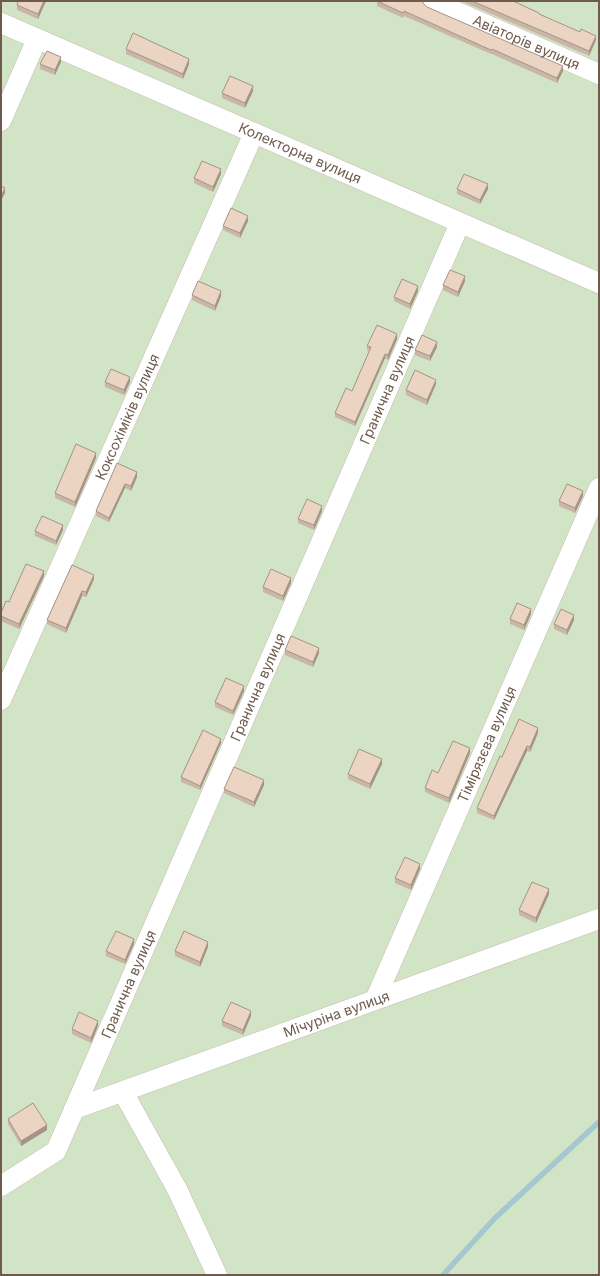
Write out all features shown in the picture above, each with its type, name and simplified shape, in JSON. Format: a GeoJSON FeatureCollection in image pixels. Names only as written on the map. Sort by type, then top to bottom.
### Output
{"type":"FeatureCollection","features":[{"type":"Feature","properties":{"kind":"lane","name":"Авіаторів вулиця"},"geometry":{"type":"LineString","coordinates":[[432,1],[599,74]]}},
{"type":"Feature","properties":{"kind":"lane","name":"Колекторна вулиця"},"geometry":{"type":"LineString","coordinates":[[1,23],[599,283]]}},
{"type":"Feature","properties":{"kind":"lane"},"geometry":{"type":"LineString","coordinates":[[1,121],[37,39]]}},
{"type":"Feature","properties":{"kind":"lane","name":"Коксохіміків вулиця"},"geometry":{"type":"LineString","coordinates":[[1,700],[254,133]]}},
{"type":"Feature","properties":{"kind":"lane","name":"Гранична вулиця"},"geometry":{"type":"LineString","coordinates":[[1,1186],[56,1151],[460,223]]}},
{"type":"Feature","properties":{"kind":"lane","name":"Тімірязєва вулиця"},"geometry":{"type":"LineString","coordinates":[[375,1000],[599,488]]}},
{"type":"Feature","properties":{"kind":"lane","name":"Мічуріна вулиця"},"geometry":{"type":"LineString","coordinates":[[74,1109],[599,919]]}},
{"type":"Feature","properties":{"kind":"lane"},"geometry":{"type":"LineString","coordinates":[[123,1092],[178,1189],[217,1275]]}},
{"type":"Feature","properties":{"kind":"green space"},"geometry":{"type":"Polygon","coordinates":[[[1,1],[599,1],[599,1275],[1,1275],[1,1]]]}},
{"type":"Feature","properties":{"kind":"building"},"geometry":{"type":"Polygon","coordinates":[[[18,1],[44,1],[38,14],[17,5],[18,1]]]}},
{"type":"Feature","properties":{"kind":"building"},"geometry":{"type":"Polygon","coordinates":[[[377,1],[422,1],[427,7],[563,66],[557,78],[404,11],[403,13],[377,1]]]}},
{"type":"Feature","properties":{"kind":"building"},"geometry":{"type":"Polygon","coordinates":[[[472,1],[513,1],[580,32],[581,29],[596,36],[589,51],[472,1]]]}},
{"type":"Feature","properties":{"kind":"building"},"geometry":{"type":"Polygon","coordinates":[[[133,33],[189,59],[183,74],[126,49],[133,33]]]}},
{"type":"Feature","properties":{"kind":"building"},"geometry":{"type":"Polygon","coordinates":[[[47,51],[61,57],[55,70],[40,64],[47,51]]]}},
{"type":"Feature","properties":{"kind":"building"},"geometry":{"type":"Polygon","coordinates":[[[230,76],[253,86],[245,103],[222,93],[230,76]]]}},
{"type":"Feature","properties":{"kind":"building"},"geometry":{"type":"Polygon","coordinates":[[[202,161],[221,169],[213,187],[194,178],[202,161]]]}},
{"type":"Feature","properties":{"kind":"building"},"geometry":{"type":"Polygon","coordinates":[[[464,174],[488,184],[480,200],[457,189],[464,174]]]}},
{"type":"Feature","properties":{"kind":"building"},"geometry":{"type":"Polygon","coordinates":[[[1,186],[5,188],[1,196],[1,186]]]}},
{"type":"Feature","properties":{"kind":"building"},"geometry":{"type":"Polygon","coordinates":[[[231,208],[248,216],[240,233],[223,226],[231,208]]]}},
{"type":"Feature","properties":{"kind":"building"},"geometry":{"type":"Polygon","coordinates":[[[450,270],[465,276],[458,292],[443,285],[450,270]]]}},
{"type":"Feature","properties":{"kind":"building"},"geometry":{"type":"Polygon","coordinates":[[[402,279],[418,286],[410,304],[394,297],[402,279]]]}},
{"type":"Feature","properties":{"kind":"building"},"geometry":{"type":"Polygon","coordinates":[[[198,281],[221,291],[215,306],[192,295],[198,281]]]}},
{"type":"Feature","properties":{"kind":"building"},"geometry":{"type":"Polygon","coordinates":[[[377,325],[397,334],[388,355],[385,354],[355,422],[335,413],[346,388],[352,391],[371,347],[367,346],[377,325]]]}},
{"type":"Feature","properties":{"kind":"building"},"geometry":{"type":"Polygon","coordinates":[[[422,335],[437,342],[430,356],[415,350],[422,335]]]}},
{"type":"Feature","properties":{"kind":"building"},"geometry":{"type":"Polygon","coordinates":[[[111,369],[130,377],[124,390],[105,382],[111,369]]]}},
{"type":"Feature","properties":{"kind":"building"},"geometry":{"type":"Polygon","coordinates":[[[415,370],[436,380],[427,400],[406,390],[415,370]]]}},
{"type":"Feature","properties":{"kind":"building"},"geometry":{"type":"Polygon","coordinates":[[[76,444],[96,453],[75,502],[55,493],[76,444]]]}},
{"type":"Feature","properties":{"kind":"building"},"geometry":{"type":"Polygon","coordinates":[[[117,463],[137,472],[131,486],[125,484],[109,518],[96,511],[117,463]]]}},
{"type":"Feature","properties":{"kind":"building"},"geometry":{"type":"Polygon","coordinates":[[[567,484],[583,491],[575,508],[559,501],[567,484]]]}},
{"type":"Feature","properties":{"kind":"building"},"geometry":{"type":"Polygon","coordinates":[[[307,499],[322,506],[314,525],[298,519],[307,499]]]}},
{"type":"Feature","properties":{"kind":"building"},"geometry":{"type":"Polygon","coordinates":[[[42,516],[63,525],[56,541],[35,531],[42,516]]]}},
{"type":"Feature","properties":{"kind":"building"},"geometry":{"type":"Polygon","coordinates":[[[26,564],[44,571],[19,624],[1,616],[1,613],[6,601],[9,602],[26,564]]]}},
{"type":"Feature","properties":{"kind":"building"},"geometry":{"type":"Polygon","coordinates":[[[72,565],[94,575],[86,592],[82,591],[66,628],[47,620],[72,565]]]}},
{"type":"Feature","properties":{"kind":"building"},"geometry":{"type":"Polygon","coordinates":[[[271,569],[291,578],[283,596],[263,587],[271,569]]]}},
{"type":"Feature","properties":{"kind":"building"},"geometry":{"type":"Polygon","coordinates":[[[517,603],[531,609],[524,625],[510,619],[517,603]]]}},
{"type":"Feature","properties":{"kind":"building"},"geometry":{"type":"Polygon","coordinates":[[[561,609],[574,615],[567,630],[554,624],[561,609]]]}},
{"type":"Feature","properties":{"kind":"building"},"geometry":{"type":"Polygon","coordinates":[[[291,636],[319,648],[313,662],[285,650],[291,636]]]}},
{"type":"Feature","properties":{"kind":"building"},"geometry":{"type":"Polygon","coordinates":[[[226,678],[244,686],[233,711],[215,702],[226,678]]]}},
{"type":"Feature","properties":{"kind":"building"},"geometry":{"type":"Polygon","coordinates":[[[519,719],[538,728],[530,747],[527,746],[494,816],[477,808],[500,756],[502,757],[519,719]]]}},
{"type":"Feature","properties":{"kind":"building"},"geometry":{"type":"Polygon","coordinates":[[[203,730],[221,739],[200,786],[181,777],[203,730]]]}},
{"type":"Feature","properties":{"kind":"building"},"geometry":{"type":"Polygon","coordinates":[[[453,741],[470,748],[449,798],[425,788],[432,770],[438,773],[453,741]]]}},
{"type":"Feature","properties":{"kind":"building"},"geometry":{"type":"Polygon","coordinates":[[[359,749],[382,759],[370,784],[348,774],[359,749]]]}},
{"type":"Feature","properties":{"kind":"building"},"geometry":{"type":"Polygon","coordinates":[[[234,767],[264,780],[254,802],[224,789],[234,767]]]}},
{"type":"Feature","properties":{"kind":"building"},"geometry":{"type":"Polygon","coordinates":[[[405,857],[420,864],[411,885],[395,878],[405,857]]]}},
{"type":"Feature","properties":{"kind":"building"},"geometry":{"type":"Polygon","coordinates":[[[532,882],[549,889],[536,918],[519,910],[532,882]]]}},
{"type":"Feature","properties":{"kind":"building"},"geometry":{"type":"Polygon","coordinates":[[[116,931],[134,939],[125,960],[106,951],[116,931]]]}},
{"type":"Feature","properties":{"kind":"building"},"geometry":{"type":"Polygon","coordinates":[[[184,931],[208,942],[200,962],[175,951],[184,931]]]}},
{"type":"Feature","properties":{"kind":"building"},"geometry":{"type":"Polygon","coordinates":[[[231,1002],[251,1011],[243,1030],[222,1021],[231,1002]]]}},
{"type":"Feature","properties":{"kind":"building"},"geometry":{"type":"Polygon","coordinates":[[[79,1012],[98,1021],[91,1038],[72,1029],[79,1012]]]}},
{"type":"Feature","properties":{"kind":"building"},"geometry":{"type":"Polygon","coordinates":[[[33,1103],[47,1125],[21,1141],[8,1119],[33,1103]]]}},
{"type":"Feature","properties":{"kind":"waterway"},"geometry":{"type":"LineString","coordinates":[[443,1275],[495,1218],[599,1122]]}}]}
